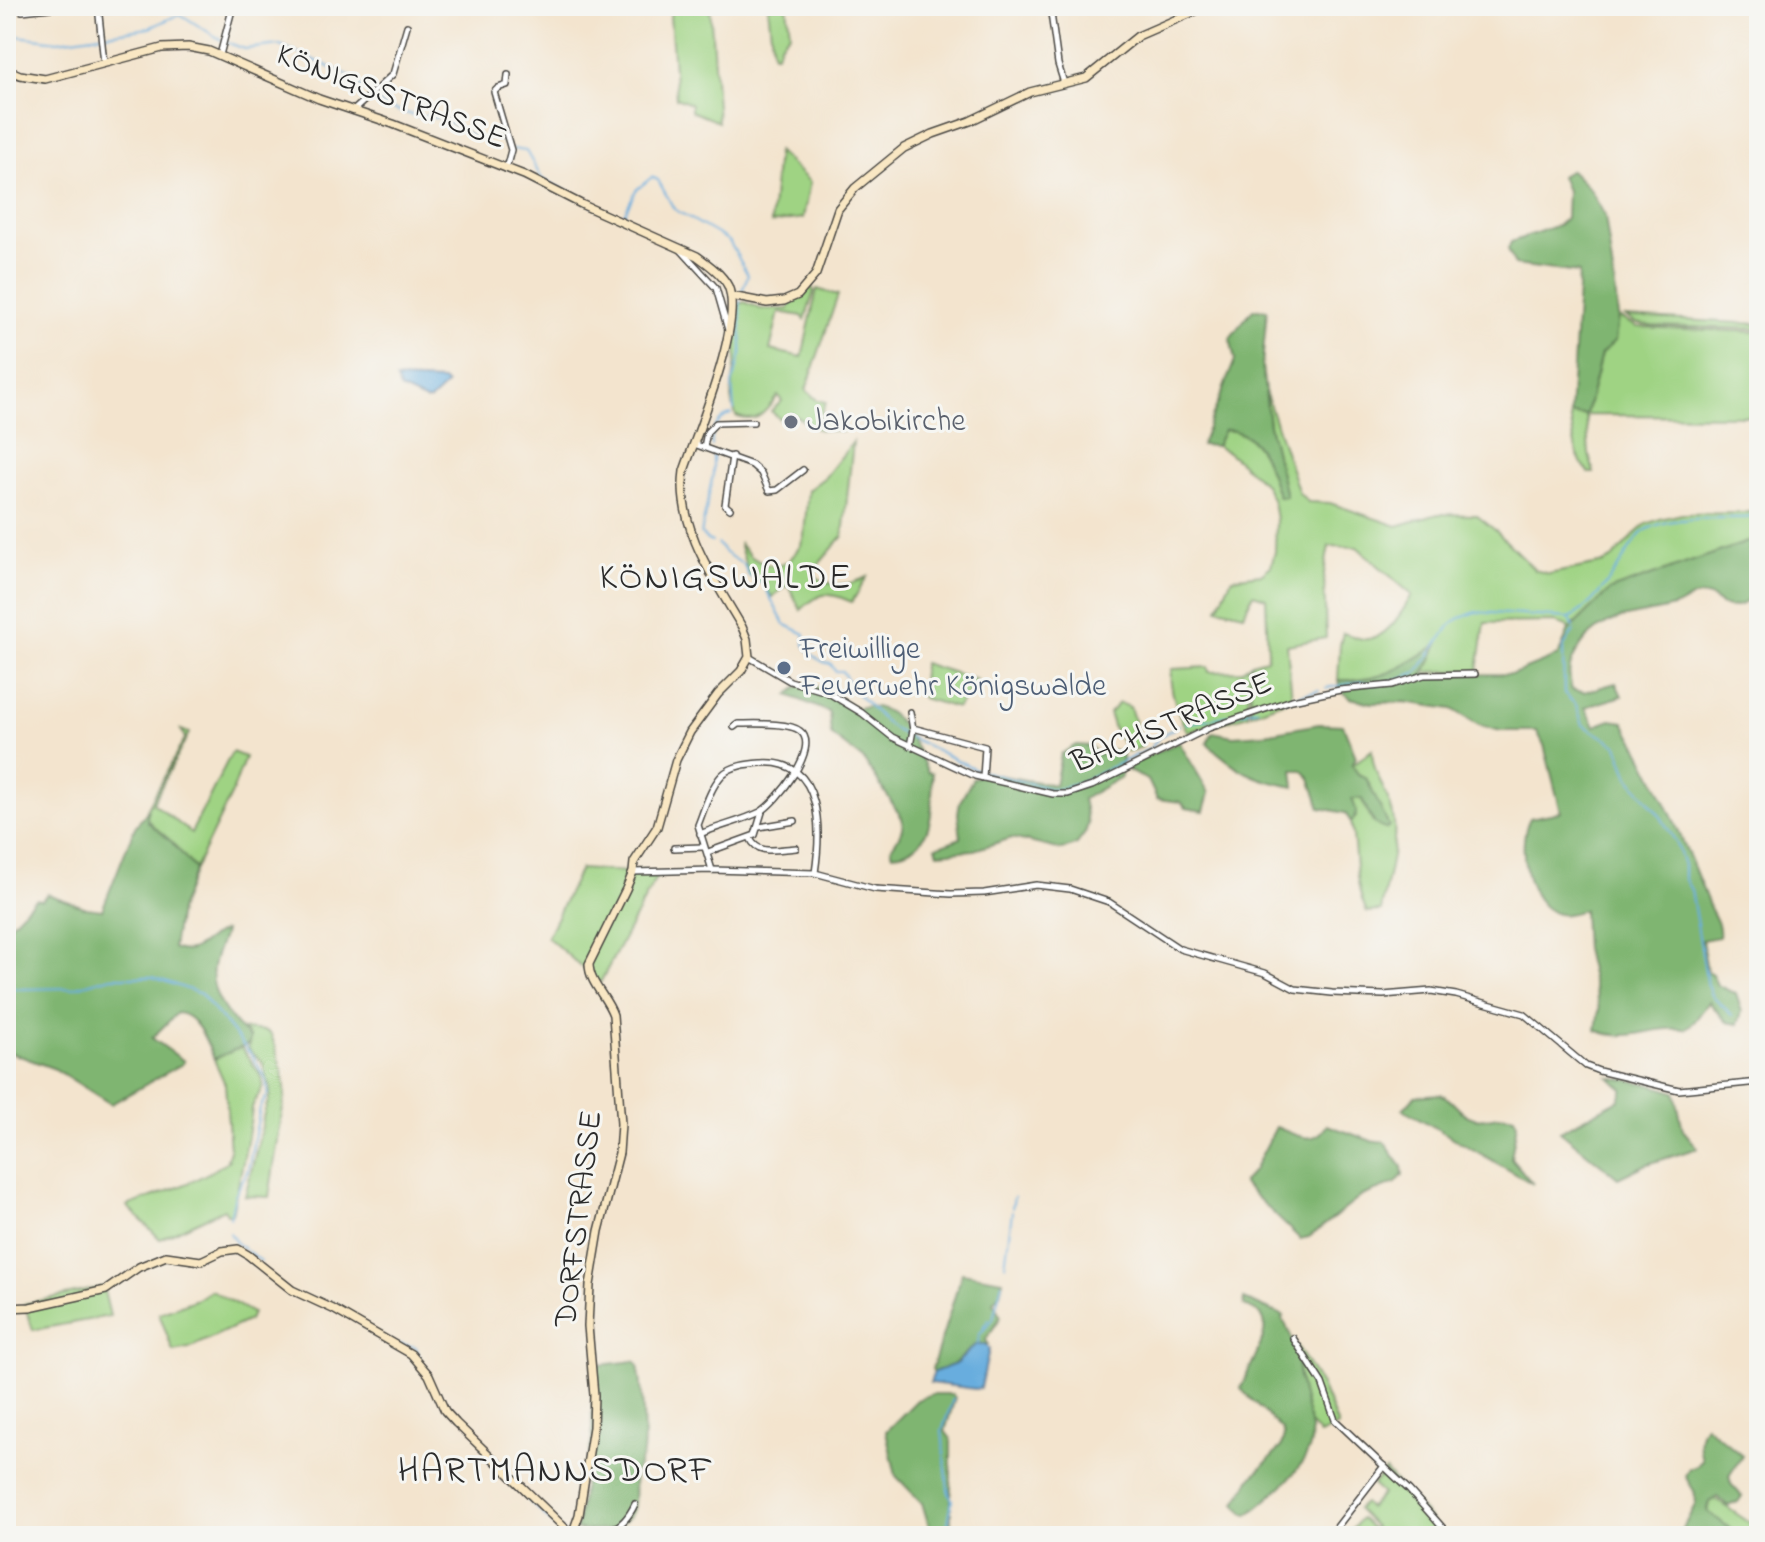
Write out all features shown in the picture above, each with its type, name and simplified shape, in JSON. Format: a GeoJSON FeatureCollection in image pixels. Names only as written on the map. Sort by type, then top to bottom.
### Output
{"type":"FeatureCollection","features":[{"type":"Feature","properties":{"kind":"street"},"geometry":{"type":"LineString","coordinates":[[22,11],[68,6]]}},
{"type":"Feature","properties":{"kind":"street"},"geometry":{"type":"LineString","coordinates":[[98,6],[104,63]]}},
{"type":"Feature","properties":{"kind":"street"},"geometry":{"type":"LineString","coordinates":[[220,55],[233,6]]}},
{"type":"Feature","properties":{"kind":"street"},"geometry":{"type":"LineString","coordinates":[[1050,6],[1064,84]]}},
{"type":"Feature","properties":{"kind":"street"},"geometry":{"type":"LineString","coordinates":[[1207,6],[1138,36],[1093,74],[1030,92],[904,148],[855,188],[838,209],[816,274],[804,290],[784,301],[767,303],[735,296],[730,335],[684,476],[683,495],[705,562],[747,639],[749,657],[690,732],[676,760],[657,827],[634,862],[633,872],[712,870],[815,873],[882,890],[961,894],[1036,885],[1082,891],[1109,902],[1180,949],[1265,973],[1295,989],[1383,995],[1431,991],[1456,995],[1520,1012],[1586,1066],[1599,1071],[1679,1090],[1759,1082]]}},
{"type":"Feature","properties":{"kind":"street"},"geometry":{"type":"LineString","coordinates":[[353,111],[393,74],[407,26]]}},
{"type":"Feature","properties":{"kind":"street","name":"KÖNIGSSTRASSE"},"geometry":{"type":"LineString","coordinates":[[7,71],[45,79],[162,48],[188,47],[220,55],[270,79],[506,169],[697,256],[719,274],[735,296]]}},
{"type":"Feature","properties":{"kind":"street"},"geometry":{"type":"LineString","coordinates":[[506,169],[511,148],[494,92],[507,85],[508,75]]}},
{"type":"Feature","properties":{"kind":"street"},"geometry":{"type":"LineString","coordinates":[[681,250],[716,288],[730,335]]}},
{"type":"Feature","properties":{"kind":"street"},"geometry":{"type":"LineString","coordinates":[[704,447],[709,428],[719,422],[753,422]]}},
{"type":"Feature","properties":{"kind":"street"},"geometry":{"type":"LineString","coordinates":[[694,444],[732,456],[757,469],[769,491],[777,490],[803,470]]}},
{"type":"Feature","properties":{"kind":"street"},"geometry":{"type":"LineString","coordinates":[[730,509],[725,505],[732,456]]}},
{"type":"Feature","properties":{"kind":"street","name":"BACHSTRASSE"},"geometry":{"type":"LineString","coordinates":[[749,657],[790,681],[827,692],[910,746],[983,774],[1053,794],[1068,794],[1092,786],[1209,728],[1292,700],[1340,690],[1392,685],[1424,675],[1475,674]]}},
{"type":"Feature","properties":{"kind":"street"},"geometry":{"type":"LineString","coordinates":[[910,712],[910,746]]}},
{"type":"Feature","properties":{"kind":"street"},"geometry":{"type":"LineString","coordinates":[[674,848],[705,850],[750,838],[759,827],[762,812],[796,772],[807,748],[806,739],[799,729],[738,724],[734,727]]}},
{"type":"Feature","properties":{"kind":"street"},"geometry":{"type":"LineString","coordinates":[[912,734],[985,747],[983,774]]}},
{"type":"Feature","properties":{"kind":"street"},"geometry":{"type":"LineString","coordinates":[[712,870],[698,825],[717,781],[724,773],[738,766],[770,762],[796,772],[808,786],[818,815],[815,873]]}},
{"type":"Feature","properties":{"kind":"street"},"geometry":{"type":"LineString","coordinates":[[700,834],[762,812]]}},
{"type":"Feature","properties":{"kind":"street"},"geometry":{"type":"LineString","coordinates":[[759,827],[795,821]]}},
{"type":"Feature","properties":{"kind":"street"},"geometry":{"type":"LineString","coordinates":[[750,838],[754,847],[761,851],[796,848]]}},
{"type":"Feature","properties":{"kind":"street","name":"DORFSTRASSE"},"geometry":{"type":"LineString","coordinates":[[573,1534],[579,1515],[593,1427],[594,1395],[588,1326],[590,1285],[599,1231],[619,1153],[621,1124],[613,1015],[607,1000],[590,976],[589,964],[633,872]]}},
{"type":"Feature","properties":{"kind":"street"},"geometry":{"type":"LineString","coordinates":[[6,1308],[30,1307],[110,1288],[133,1270],[166,1256],[176,1255],[201,1261],[228,1249],[244,1252],[292,1290],[333,1309],[411,1354],[429,1375],[445,1411],[568,1531],[573,1534],[600,1532],[621,1526],[635,1504]]}},
{"type":"Feature","properties":{"kind":"street"},"geometry":{"type":"LineString","coordinates":[[1293,1338],[1322,1383],[1335,1420],[1384,1466],[1450,1536]]}},
{"type":"Feature","properties":{"kind":"street"},"geometry":{"type":"LineString","coordinates":[[1330,1536],[1384,1466]]}},
{"type":"Feature","properties":{"kind":"green space"},"geometry":{"type":"Polygon","coordinates":[[[673,6],[710,6],[718,122],[691,111],[691,104],[676,98],[670,16],[673,6]]]}},
{"type":"Feature","properties":{"kind":"green space"},"geometry":{"type":"Polygon","coordinates":[[[768,6],[787,6],[790,33],[780,44],[777,54],[773,54],[768,6]]]}},
{"type":"Feature","properties":{"kind":"green space"},"geometry":{"type":"Polygon","coordinates":[[[777,151],[810,182],[803,218],[771,223],[777,151]]]}},
{"type":"Feature","properties":{"kind":"green space"},"geometry":{"type":"Polygon","coordinates":[[[1571,170],[1590,189],[1605,216],[1618,317],[1615,341],[1601,354],[1586,415],[1570,414],[1579,273],[1515,265],[1508,249],[1511,242],[1558,225],[1566,218],[1567,191],[1561,176],[1571,170]]]}},
{"type":"Feature","properties":{"kind":"green space"},"geometry":{"type":"Polygon","coordinates":[[[811,285],[814,292],[805,320],[802,316],[779,312],[770,350],[802,357],[817,289],[838,295],[806,390],[817,400],[826,402],[819,420],[843,432],[817,429],[791,413],[782,421],[771,411],[782,401],[778,396],[756,418],[736,416],[731,398],[736,358],[735,305],[745,302],[761,309],[789,309],[811,285]]]}},
{"type":"Feature","properties":{"kind":"green space"},"geometry":{"type":"Polygon","coordinates":[[[1253,309],[1267,310],[1262,366],[1269,425],[1286,496],[1279,497],[1267,463],[1247,436],[1224,430],[1216,446],[1201,445],[1235,360],[1230,338],[1253,309]]]}},
{"type":"Feature","properties":{"kind":"green space"},"geometry":{"type":"Polygon","coordinates":[[[1618,317],[1637,327],[1759,332],[1759,416],[1586,415],[1601,354],[1615,341],[1618,317]]]}},
{"type":"Feature","properties":{"kind":"green space"},"geometry":{"type":"Polygon","coordinates":[[[1626,317],[1759,324],[1759,329],[1651,326],[1635,323],[1626,317]]]}},
{"type":"Feature","properties":{"kind":"green space"},"geometry":{"type":"Polygon","coordinates":[[[1265,391],[1299,493],[1308,502],[1330,503],[1397,526],[1438,514],[1476,515],[1535,570],[1549,574],[1604,563],[1613,558],[1646,524],[1682,514],[1759,510],[1759,538],[1610,590],[1569,630],[1567,626],[1555,622],[1485,623],[1478,670],[1425,672],[1437,645],[1391,672],[1353,680],[1338,680],[1343,633],[1363,639],[1379,636],[1392,624],[1412,595],[1357,547],[1329,546],[1324,573],[1326,638],[1287,645],[1292,698],[1251,714],[1251,663],[1267,659],[1268,654],[1266,598],[1253,594],[1244,614],[1218,608],[1232,578],[1261,574],[1271,566],[1275,552],[1276,520],[1273,501],[1265,484],[1228,452],[1216,446],[1224,430],[1247,437],[1267,463],[1279,497],[1286,496],[1269,425],[1265,391]]]}},
{"type":"Feature","properties":{"kind":"green space"},"geometry":{"type":"Polygon","coordinates":[[[1570,414],[1586,415],[1594,473],[1589,473],[1577,453],[1570,414]]]}},
{"type":"Feature","properties":{"kind":"green space"},"geometry":{"type":"Polygon","coordinates":[[[853,442],[843,536],[818,565],[814,575],[840,585],[867,577],[852,602],[825,595],[814,599],[801,610],[788,585],[772,597],[763,584],[749,576],[739,543],[750,556],[764,564],[778,566],[789,561],[804,535],[808,490],[825,477],[853,442]]]}},
{"type":"Feature","properties":{"kind":"green space"},"geometry":{"type":"Polygon","coordinates":[[[1759,538],[1759,595],[1735,607],[1727,607],[1707,596],[1698,596],[1676,606],[1610,622],[1588,637],[1571,665],[1572,690],[1584,692],[1616,683],[1622,696],[1585,707],[1595,726],[1611,720],[1624,722],[1648,766],[1718,924],[1719,937],[1702,940],[1707,971],[1717,985],[1736,994],[1742,1012],[1738,1024],[1727,1022],[1709,1002],[1685,1029],[1662,1029],[1629,1035],[1607,1034],[1596,1030],[1599,1009],[1585,949],[1583,910],[1558,914],[1547,908],[1538,899],[1526,872],[1524,842],[1530,818],[1561,812],[1544,745],[1537,731],[1501,731],[1479,725],[1452,709],[1404,702],[1372,703],[1350,698],[1340,690],[1338,680],[1380,676],[1438,644],[1424,675],[1513,674],[1558,656],[1569,630],[1610,590],[1759,538]]]}},
{"type":"Feature","properties":{"kind":"green space"},"geometry":{"type":"Polygon","coordinates":[[[923,663],[977,680],[957,708],[922,698],[923,663]]]}},
{"type":"Feature","properties":{"kind":"green space"},"geometry":{"type":"Polygon","coordinates":[[[1249,665],[1248,715],[1188,732],[1173,692],[1172,669],[1208,667],[1209,672],[1241,671],[1249,665]]]}},
{"type":"Feature","properties":{"kind":"green space"},"geometry":{"type":"Polygon","coordinates":[[[799,686],[823,687],[836,698],[857,708],[871,706],[883,709],[902,725],[928,772],[932,773],[929,824],[918,844],[907,851],[893,854],[891,848],[901,830],[902,818],[863,759],[831,735],[829,712],[788,695],[799,686]]]}},
{"type":"Feature","properties":{"kind":"green space"},"geometry":{"type":"Polygon","coordinates":[[[1119,703],[1130,707],[1142,747],[1128,752],[1114,729],[1109,713],[1119,703]]]}},
{"type":"Feature","properties":{"kind":"green space"},"geometry":{"type":"Polygon","coordinates":[[[1319,724],[1343,725],[1356,757],[1352,765],[1358,774],[1366,778],[1389,826],[1386,829],[1376,825],[1361,798],[1352,799],[1356,811],[1351,822],[1345,813],[1320,808],[1310,778],[1302,770],[1293,770],[1295,787],[1257,778],[1227,760],[1207,743],[1213,732],[1233,736],[1265,734],[1319,724]]]}},
{"type":"Feature","properties":{"kind":"green space"},"geometry":{"type":"Polygon","coordinates":[[[181,730],[189,733],[153,803],[191,833],[232,752],[245,757],[232,793],[195,869],[146,818],[147,809],[185,738],[181,730]]]}},
{"type":"Feature","properties":{"kind":"green space"},"geometry":{"type":"Polygon","coordinates":[[[1179,742],[1209,793],[1204,811],[1186,808],[1181,802],[1157,799],[1148,780],[1128,771],[1131,764],[1179,742]]]}},
{"type":"Feature","properties":{"kind":"green space"},"geometry":{"type":"Polygon","coordinates":[[[1076,745],[1090,746],[1098,755],[1113,750],[1122,754],[1121,777],[1083,799],[1088,824],[1077,844],[1062,850],[1012,838],[974,850],[938,853],[936,847],[961,838],[960,802],[973,778],[985,773],[1055,785],[1061,754],[1076,745]]]}},
{"type":"Feature","properties":{"kind":"green space"},"geometry":{"type":"Polygon","coordinates":[[[1372,750],[1375,769],[1390,803],[1394,832],[1381,911],[1367,912],[1357,879],[1351,822],[1356,817],[1352,799],[1361,798],[1372,821],[1379,806],[1366,778],[1358,774],[1352,765],[1372,750]]]}},
{"type":"Feature","properties":{"kind":"green space"},"geometry":{"type":"Polygon","coordinates":[[[148,810],[147,821],[171,841],[195,869],[179,910],[173,948],[181,951],[195,949],[224,931],[214,963],[215,989],[229,1016],[250,1038],[249,1044],[214,1059],[196,1024],[177,1013],[152,1038],[184,1061],[182,1064],[111,1104],[55,1069],[6,1051],[6,929],[35,899],[42,900],[47,894],[102,910],[135,827],[148,810]]]}},
{"type":"Feature","properties":{"kind":"green space"},"geometry":{"type":"Polygon","coordinates":[[[580,869],[658,874],[600,983],[547,937],[580,869]]]}},
{"type":"Feature","properties":{"kind":"green space"},"geometry":{"type":"Polygon","coordinates":[[[243,1029],[271,1034],[283,1073],[285,1095],[269,1197],[245,1196],[270,1089],[264,1064],[248,1049],[250,1038],[243,1029]]]}},
{"type":"Feature","properties":{"kind":"green space"},"geometry":{"type":"Polygon","coordinates":[[[241,1047],[258,1070],[263,1083],[252,1108],[232,1214],[227,1214],[224,1209],[160,1239],[127,1206],[194,1180],[229,1160],[225,1084],[214,1059],[241,1047]]]}},
{"type":"Feature","properties":{"kind":"green space"},"geometry":{"type":"Polygon","coordinates":[[[1609,1077],[1675,1092],[1683,1130],[1698,1148],[1645,1165],[1618,1178],[1560,1131],[1619,1100],[1623,1089],[1609,1077]]]}},
{"type":"Feature","properties":{"kind":"green space"},"geometry":{"type":"Polygon","coordinates":[[[1441,1094],[1474,1118],[1514,1117],[1517,1123],[1511,1158],[1533,1184],[1403,1109],[1415,1096],[1441,1094]]]}},
{"type":"Feature","properties":{"kind":"green space"},"geometry":{"type":"Polygon","coordinates":[[[1327,1125],[1384,1142],[1402,1167],[1403,1175],[1396,1183],[1362,1196],[1309,1237],[1300,1239],[1242,1183],[1254,1170],[1276,1127],[1310,1138],[1322,1132],[1327,1125]]]}},
{"type":"Feature","properties":{"kind":"green space"},"geometry":{"type":"Polygon","coordinates":[[[962,1273],[1003,1280],[1000,1293],[993,1302],[1001,1317],[986,1339],[988,1344],[975,1345],[953,1365],[934,1372],[932,1369],[962,1273]]]}},
{"type":"Feature","properties":{"kind":"green space"},"geometry":{"type":"Polygon","coordinates":[[[103,1287],[110,1316],[33,1330],[24,1304],[103,1287]]]}},
{"type":"Feature","properties":{"kind":"green space"},"geometry":{"type":"Polygon","coordinates":[[[211,1290],[252,1313],[249,1320],[189,1348],[173,1351],[159,1313],[197,1299],[211,1290]]]}},
{"type":"Feature","properties":{"kind":"green space"},"geometry":{"type":"Polygon","coordinates":[[[1244,1299],[1284,1316],[1282,1319],[1293,1344],[1311,1435],[1308,1452],[1302,1462],[1275,1492],[1248,1515],[1236,1503],[1252,1477],[1281,1447],[1284,1436],[1282,1430],[1241,1389],[1264,1331],[1261,1315],[1244,1305],[1244,1299]]]}},
{"type":"Feature","properties":{"kind":"green space"},"geometry":{"type":"Polygon","coordinates":[[[1295,1343],[1322,1387],[1338,1426],[1320,1434],[1309,1423],[1295,1343]]]}},
{"type":"Feature","properties":{"kind":"green space"},"geometry":{"type":"Polygon","coordinates":[[[634,1361],[640,1381],[644,1439],[642,1457],[635,1474],[632,1512],[624,1522],[613,1528],[576,1530],[592,1439],[592,1366],[634,1361]]]}},
{"type":"Feature","properties":{"kind":"green space"},"geometry":{"type":"Polygon","coordinates":[[[932,1394],[952,1394],[955,1398],[945,1431],[951,1439],[951,1523],[944,1533],[932,1536],[922,1503],[896,1476],[886,1431],[917,1400],[932,1394]]]}},
{"type":"Feature","properties":{"kind":"green space"},"geometry":{"type":"Polygon","coordinates":[[[1705,1425],[1742,1456],[1729,1476],[1731,1484],[1742,1496],[1738,1502],[1728,1506],[1717,1497],[1710,1502],[1707,1511],[1740,1536],[1679,1536],[1696,1503],[1694,1491],[1685,1476],[1702,1460],[1700,1437],[1705,1425]]]}},
{"type":"Feature","properties":{"kind":"green space"},"geometry":{"type":"Polygon","coordinates":[[[1385,1471],[1446,1536],[1346,1536],[1361,1519],[1372,1529],[1375,1527],[1357,1509],[1364,1503],[1369,1508],[1382,1494],[1372,1485],[1385,1471]]]}},
{"type":"Feature","properties":{"kind":"green space"},"geometry":{"type":"Polygon","coordinates":[[[1716,1500],[1759,1529],[1759,1536],[1740,1536],[1708,1513],[1710,1501],[1716,1500]]]}},
{"type":"Feature","properties":{"kind":"water"},"geometry":{"type":"Polygon","coordinates":[[[396,379],[443,381],[447,385],[430,401],[426,401],[400,389],[396,379]]]}},
{"type":"Feature","properties":{"kind":"water"},"geometry":{"type":"Polygon","coordinates":[[[975,1345],[986,1345],[989,1349],[981,1388],[930,1383],[934,1372],[956,1364],[975,1345]]]}},
{"type":"Feature","properties":{"kind":"waterway"},"geometry":{"type":"LineString","coordinates":[[6,31],[17,36],[58,41],[149,28],[180,14],[221,40]]}},
{"type":"Feature","properties":{"kind":"waterway"},"geometry":{"type":"LineString","coordinates":[[226,42],[245,49],[280,45],[348,75],[383,106],[422,118],[428,114],[434,118],[441,117],[477,139],[497,139],[507,145]]}},
{"type":"Feature","properties":{"kind":"waterway"},"geometry":{"type":"LineString","coordinates":[[512,149],[526,151],[542,179],[609,213]]}},
{"type":"Feature","properties":{"kind":"waterway"},"geometry":{"type":"LineString","coordinates":[[618,217],[623,216],[636,190],[652,177],[658,180],[674,209],[729,241],[748,275],[741,294]]}},
{"type":"Feature","properties":{"kind":"waterway"},"geometry":{"type":"LineString","coordinates":[[734,410],[732,385],[742,351],[740,301]]}},
{"type":"Feature","properties":{"kind":"waterway"},"geometry":{"type":"LineString","coordinates":[[712,446],[716,427],[731,414]]}},
{"type":"Feature","properties":{"kind":"waterway"},"geometry":{"type":"LineString","coordinates":[[712,542],[701,534],[713,474],[713,454]]}},
{"type":"Feature","properties":{"kind":"waterway"},"geometry":{"type":"LineString","coordinates":[[1326,688],[1393,681],[1418,672],[1448,628],[1458,619],[1476,612],[1570,618],[1594,599],[1637,538],[1653,527],[1682,520],[1759,517]]}},
{"type":"Feature","properties":{"kind":"waterway"},"geometry":{"type":"LineString","coordinates":[[718,544],[725,553],[744,565],[749,576],[764,585],[784,624],[805,634],[804,645],[810,652],[819,660],[831,664],[835,671],[842,671],[853,689],[886,723],[977,770],[1054,790],[1076,784],[1150,749],[1159,737],[1179,725]]}},
{"type":"Feature","properties":{"kind":"waterway"},"geometry":{"type":"LineString","coordinates":[[1570,618],[1573,627]]}},
{"type":"Feature","properties":{"kind":"waterway"},"geometry":{"type":"LineString","coordinates":[[1574,631],[1563,648],[1564,693],[1576,705],[1583,725],[1617,745],[1629,777],[1661,817],[1677,844],[1684,865],[1684,878],[1691,890],[1707,983],[1713,997],[1732,1015]]}},
{"type":"Feature","properties":{"kind":"waterway"},"geometry":{"type":"LineString","coordinates":[[1283,700],[1319,690]]}},
{"type":"Feature","properties":{"kind":"waterway"},"geometry":{"type":"LineString","coordinates":[[1186,723],[1258,709]]}},
{"type":"Feature","properties":{"kind":"waterway"},"geometry":{"type":"LineString","coordinates":[[6,986],[18,989],[73,988],[111,977],[153,977],[201,994],[253,1057],[266,1080],[268,1093],[260,1108],[248,1170],[235,1195],[230,1218]]}},
{"type":"Feature","properties":{"kind":"waterway"},"geometry":{"type":"LineString","coordinates":[[1012,1208],[1014,1197]]}},
{"type":"Feature","properties":{"kind":"waterway"},"geometry":{"type":"LineString","coordinates":[[1005,1265],[1012,1212]]}},
{"type":"Feature","properties":{"kind":"waterway"},"geometry":{"type":"LineString","coordinates":[[230,1233],[236,1243],[261,1261]]}},
{"type":"Feature","properties":{"kind":"waterway"},"geometry":{"type":"LineString","coordinates":[[978,1344],[979,1335],[993,1319],[1002,1283]]}},
{"type":"Feature","properties":{"kind":"waterway"},"geometry":{"type":"LineString","coordinates":[[983,1327],[989,1319]]}},
{"type":"Feature","properties":{"kind":"waterway"},"geometry":{"type":"LineString","coordinates":[[400,1344],[416,1347],[420,1359]]}},
{"type":"Feature","properties":{"kind":"waterway"},"geometry":{"type":"LineString","coordinates":[[947,1529],[952,1500],[948,1490],[942,1431],[953,1399]]}},
{"type":"Feature","properties":{"kind":"waterway"},"geometry":{"type":"LineString","coordinates":[[490,1463],[566,1536]]}},
{"type":"Feature","properties":{"kind":"place","name":"Jakobikirche"},"geometry":{"type":"Point","coordinates":[791,422]}},
{"type":"Feature","properties":{"kind":"place","name":"Freiwillige Feuerwehr Königswalde"},"geometry":{"type":"Point","coordinates":[784,668]}},
{"type":"Feature","properties":{"kind":"district","name":"KÖNIGSWALDE"},"geometry":{"type":"Point","coordinates":[726,579]}},
{"type":"Feature","properties":{"kind":"district","name":"HARTMANNSDORF"},"geometry":{"type":"Point","coordinates":[556,1472]}}]}
